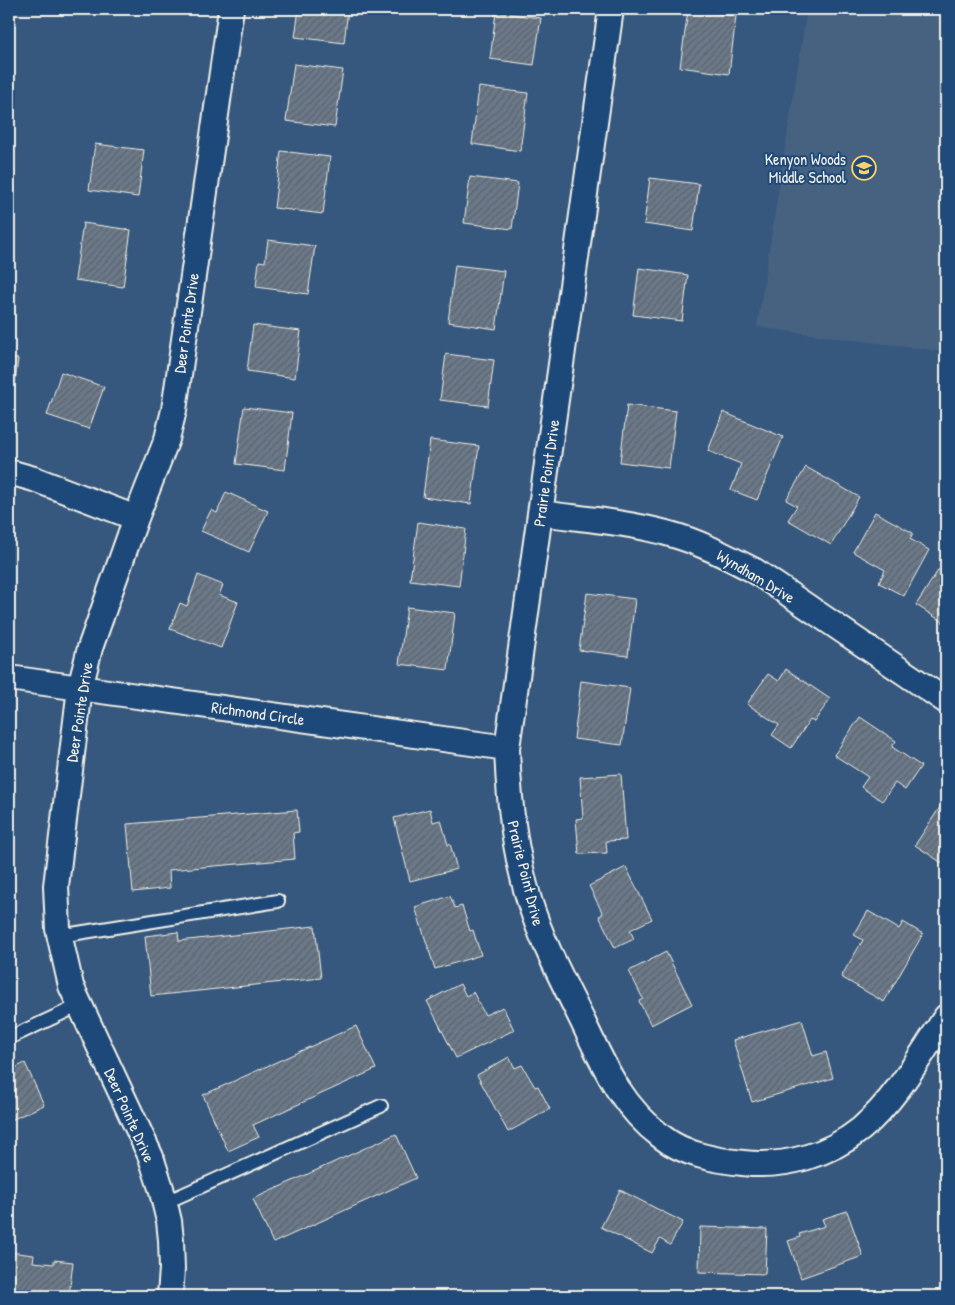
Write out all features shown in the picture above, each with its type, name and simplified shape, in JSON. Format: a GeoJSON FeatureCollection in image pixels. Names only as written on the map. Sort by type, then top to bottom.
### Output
{"type":"FeatureCollection","features":[{"type":"Feature","properties":{"kind":"street","name":"Deer Pointe Drive"},"geometry":{"type":"LineString","coordinates":[[170,1296],[172,1269],[169,1220],[151,1157],[71,986],[59,936],[56,906],[57,865],[80,688],[90,648],[136,518],[167,439],[174,410],[231,9]]}},
{"type":"Feature","properties":{"kind":"street","name":"Prairie Point Drive"},"geometry":{"type":"LineString","coordinates":[[612,9],[507,748],[511,821],[530,903],[544,939],[618,1093],[638,1116],[663,1138],[694,1154],[722,1161],[753,1164],[782,1162],[811,1156],[836,1146],[860,1129],[885,1107],[946,1016]]}},
{"type":"Feature","properties":{"kind":"street"},"geometry":{"type":"LineString","coordinates":[[9,472],[34,479],[136,518]]}},
{"type":"Feature","properties":{"kind":"street","name":"Wyndham Drive"},"geometry":{"type":"LineString","coordinates":[[540,514],[637,527],[670,534],[722,554],[755,571],[946,701]]}},
{"type":"Feature","properties":{"kind":"street","name":"Richmond Circle"},"geometry":{"type":"LineString","coordinates":[[9,678],[507,748]]}},
{"type":"Feature","properties":{"kind":"lane"},"geometry":{"type":"LineString","coordinates":[[59,936],[278,901]]}},
{"type":"Feature","properties":{"kind":"lane"},"geometry":{"type":"LineString","coordinates":[[9,1038],[80,1005]]}},
{"type":"Feature","properties":{"kind":"lane"},"geometry":{"type":"LineString","coordinates":[[164,1203],[381,1106]]}},
{"type":"Feature","properties":{"kind":"shaded area","name":"Kenyon Woods Middle School"},"geometry":{"type":"Polygon","coordinates":[[[807,9],[946,9],[946,352],[757,327],[807,9]]]}},
{"type":"Feature","properties":{"kind":"building"},"geometry":{"type":"Polygon","coordinates":[[[299,9],[348,9],[344,43],[295,37],[299,9]]]}},
{"type":"Feature","properties":{"kind":"building"},"geometry":{"type":"Polygon","coordinates":[[[688,10],[736,16],[729,74],[680,67],[688,10]]]}},
{"type":"Feature","properties":{"kind":"building"},"geometry":{"type":"Polygon","coordinates":[[[496,12],[541,18],[534,65],[490,59],[496,12]]]}},
{"type":"Feature","properties":{"kind":"building"},"geometry":{"type":"Polygon","coordinates":[[[294,64],[343,70],[335,127],[286,121],[294,64]]]}},
{"type":"Feature","properties":{"kind":"building"},"geometry":{"type":"Polygon","coordinates":[[[479,87],[528,93],[520,151],[472,144],[479,87]]]}},
{"type":"Feature","properties":{"kind":"building"},"geometry":{"type":"Polygon","coordinates":[[[95,144],[144,150],[138,197],[89,190],[95,144]]]}},
{"type":"Feature","properties":{"kind":"building"},"geometry":{"type":"Polygon","coordinates":[[[281,151],[330,157],[323,214],[274,208],[281,151]]]}},
{"type":"Feature","properties":{"kind":"building"},"geometry":{"type":"Polygon","coordinates":[[[470,177],[518,183],[512,229],[464,223],[470,177]]]}},
{"type":"Feature","properties":{"kind":"building"},"geometry":{"type":"Polygon","coordinates":[[[650,178],[699,184],[693,231],[644,224],[650,178]]]}},
{"type":"Feature","properties":{"kind":"building"},"geometry":{"type":"Polygon","coordinates":[[[83,223],[131,230],[123,287],[75,280],[83,223]]]}},
{"type":"Feature","properties":{"kind":"building"},"geometry":{"type":"Polygon","coordinates":[[[268,240],[315,246],[308,294],[256,287],[259,261],[265,262],[268,240]]]}},
{"type":"Feature","properties":{"kind":"building"},"geometry":{"type":"Polygon","coordinates":[[[455,265],[504,271],[496,329],[448,322],[455,265]]]}},
{"type":"Feature","properties":{"kind":"building"},"geometry":{"type":"Polygon","coordinates":[[[639,268],[688,275],[682,321],[633,315],[639,268]]]}},
{"type":"Feature","properties":{"kind":"building"},"geometry":{"type":"Polygon","coordinates":[[[253,325],[301,331],[295,378],[247,371],[253,325]]]}},
{"type":"Feature","properties":{"kind":"building"},"geometry":{"type":"Polygon","coordinates":[[[446,354],[494,360],[488,406],[440,400],[446,354]]]}},
{"type":"Feature","properties":{"kind":"building"},"geometry":{"type":"Polygon","coordinates":[[[9,358],[18,359],[12,405],[9,405],[9,358]]]}},
{"type":"Feature","properties":{"kind":"building"},"geometry":{"type":"Polygon","coordinates":[[[61,372],[104,387],[89,429],[47,415],[61,372]]]}},
{"type":"Feature","properties":{"kind":"building"},"geometry":{"type":"Polygon","coordinates":[[[627,405],[676,411],[669,468],[620,462],[627,405]]]}},
{"type":"Feature","properties":{"kind":"building"},"geometry":{"type":"Polygon","coordinates":[[[244,407],[292,413],[285,470],[236,464],[244,407]]]}},
{"type":"Feature","properties":{"kind":"building"},"geometry":{"type":"Polygon","coordinates":[[[723,412],[783,437],[757,500],[731,490],[741,464],[708,451],[723,412]]]}},
{"type":"Feature","properties":{"kind":"building"},"geometry":{"type":"Polygon","coordinates":[[[430,440],[479,446],[471,504],[423,497],[430,440]]]}},
{"type":"Feature","properties":{"kind":"building"},"geometry":{"type":"Polygon","coordinates":[[[806,467],[859,497],[831,545],[788,520],[797,506],[786,500],[806,467]]]}},
{"type":"Feature","properties":{"kind":"building"},"geometry":{"type":"Polygon","coordinates":[[[226,492],[268,511],[249,552],[201,531],[211,510],[217,513],[226,492]]]}},
{"type":"Feature","properties":{"kind":"building"},"geometry":{"type":"Polygon","coordinates":[[[875,512],[913,533],[910,539],[929,550],[904,596],[879,583],[885,570],[853,552],[875,512]]]}},
{"type":"Feature","properties":{"kind":"building"},"geometry":{"type":"Polygon","coordinates":[[[418,522],[466,529],[459,586],[410,580],[418,522]]]}},
{"type":"Feature","properties":{"kind":"building"},"geometry":{"type":"Polygon","coordinates":[[[939,569],[946,573],[946,624],[916,605],[939,569]]]}},
{"type":"Feature","properties":{"kind":"building"},"geometry":{"type":"Polygon","coordinates":[[[198,575],[223,585],[219,595],[238,602],[221,648],[170,629],[180,603],[187,606],[198,575]]]}},
{"type":"Feature","properties":{"kind":"building"},"geometry":{"type":"Polygon","coordinates":[[[587,593],[635,599],[628,656],[579,650],[587,593]]]}},
{"type":"Feature","properties":{"kind":"building"},"geometry":{"type":"Polygon","coordinates":[[[407,607],[455,613],[448,670],[399,664],[407,607]]]}},
{"type":"Feature","properties":{"kind":"building"},"geometry":{"type":"Polygon","coordinates":[[[786,669],[830,699],[814,722],[810,720],[791,748],[772,735],[779,725],[747,704],[768,674],[779,681],[786,669]]]}},
{"type":"Feature","properties":{"kind":"building"},"geometry":{"type":"Polygon","coordinates":[[[581,681],[630,688],[622,745],[574,739],[581,681]]]}},
{"type":"Feature","properties":{"kind":"building"},"geometry":{"type":"Polygon","coordinates":[[[860,717],[896,741],[892,747],[921,766],[905,790],[895,783],[882,801],[861,787],[868,777],[834,755],[860,717]]]}},
{"type":"Feature","properties":{"kind":"building"},"geometry":{"type":"Polygon","coordinates":[[[621,774],[626,840],[606,841],[607,853],[579,854],[576,819],[583,818],[580,777],[621,774]]]}},
{"type":"Feature","properties":{"kind":"building"},"geometry":{"type":"Polygon","coordinates":[[[946,798],[946,868],[945,865],[915,845],[946,798]]]}},
{"type":"Feature","properties":{"kind":"building"},"geometry":{"type":"Polygon","coordinates":[[[430,809],[433,822],[441,820],[457,869],[410,881],[394,818],[430,809]]]}},
{"type":"Feature","properties":{"kind":"building"},"geometry":{"type":"Polygon","coordinates":[[[297,810],[299,832],[293,833],[295,859],[169,870],[170,888],[133,892],[127,824],[297,810]]]}},
{"type":"Feature","properties":{"kind":"building"},"geometry":{"type":"Polygon","coordinates":[[[626,867],[652,919],[630,930],[634,939],[615,948],[599,916],[603,914],[589,886],[626,867]]]}},
{"type":"Feature","properties":{"kind":"building"},"geometry":{"type":"Polygon","coordinates":[[[450,896],[455,908],[462,906],[470,931],[473,930],[481,955],[435,969],[415,907],[450,896]]]}},
{"type":"Feature","properties":{"kind":"building"},"geometry":{"type":"Polygon","coordinates":[[[868,911],[899,929],[903,922],[923,934],[884,1002],[841,977],[863,940],[854,935],[868,911]]]}},
{"type":"Feature","properties":{"kind":"building"},"geometry":{"type":"Polygon","coordinates":[[[315,926],[321,978],[151,996],[145,936],[178,932],[179,941],[315,926]]]}},
{"type":"Feature","properties":{"kind":"building"},"geometry":{"type":"Polygon","coordinates":[[[666,952],[692,1004],[651,1025],[639,1001],[643,999],[629,971],[666,952]]]}},
{"type":"Feature","properties":{"kind":"building"},"geometry":{"type":"Polygon","coordinates":[[[460,984],[466,996],[473,992],[485,1015],[503,1007],[514,1030],[456,1058],[427,1001],[460,984]]]}},
{"type":"Feature","properties":{"kind":"building"},"geometry":{"type":"Polygon","coordinates":[[[802,1020],[813,1056],[826,1052],[833,1078],[752,1102],[733,1040],[802,1020]]]}},
{"type":"Feature","properties":{"kind":"building"},"geometry":{"type":"Polygon","coordinates":[[[356,1026],[376,1069],[253,1125],[259,1137],[228,1151],[203,1095],[356,1026]]]}},
{"type":"Feature","properties":{"kind":"building"},"geometry":{"type":"Polygon","coordinates":[[[509,1057],[515,1068],[522,1065],[535,1087],[538,1086],[550,1109],[508,1132],[477,1075],[509,1057]]]}},
{"type":"Feature","properties":{"kind":"building"},"geometry":{"type":"Polygon","coordinates":[[[25,1063],[44,1105],[9,1121],[9,1071],[25,1063]]]}},
{"type":"Feature","properties":{"kind":"building"},"geometry":{"type":"Polygon","coordinates":[[[396,1134],[416,1178],[273,1243],[253,1199],[396,1134]]]}},
{"type":"Feature","properties":{"kind":"building"},"geometry":{"type":"Polygon","coordinates":[[[620,1190],[683,1222],[670,1245],[660,1239],[652,1253],[601,1227],[620,1190]]]}},
{"type":"Feature","properties":{"kind":"building"},"geometry":{"type":"Polygon","coordinates":[[[847,1211],[863,1256],[801,1278],[788,1241],[800,1237],[799,1234],[825,1226],[822,1219],[847,1211]]]}},
{"type":"Feature","properties":{"kind":"building"},"geometry":{"type":"Polygon","coordinates":[[[700,1227],[767,1229],[765,1274],[699,1272],[700,1227]]]}},
{"type":"Feature","properties":{"kind":"building"},"geometry":{"type":"Polygon","coordinates":[[[9,1252],[34,1255],[33,1262],[54,1264],[54,1260],[73,1262],[69,1296],[9,1296],[9,1252]]]}},
{"type":"Feature","properties":{"kind":"place","name":"Kenyon Woods Middle School"},"geometry":{"type":"Point","coordinates":[864,168]}}]}
